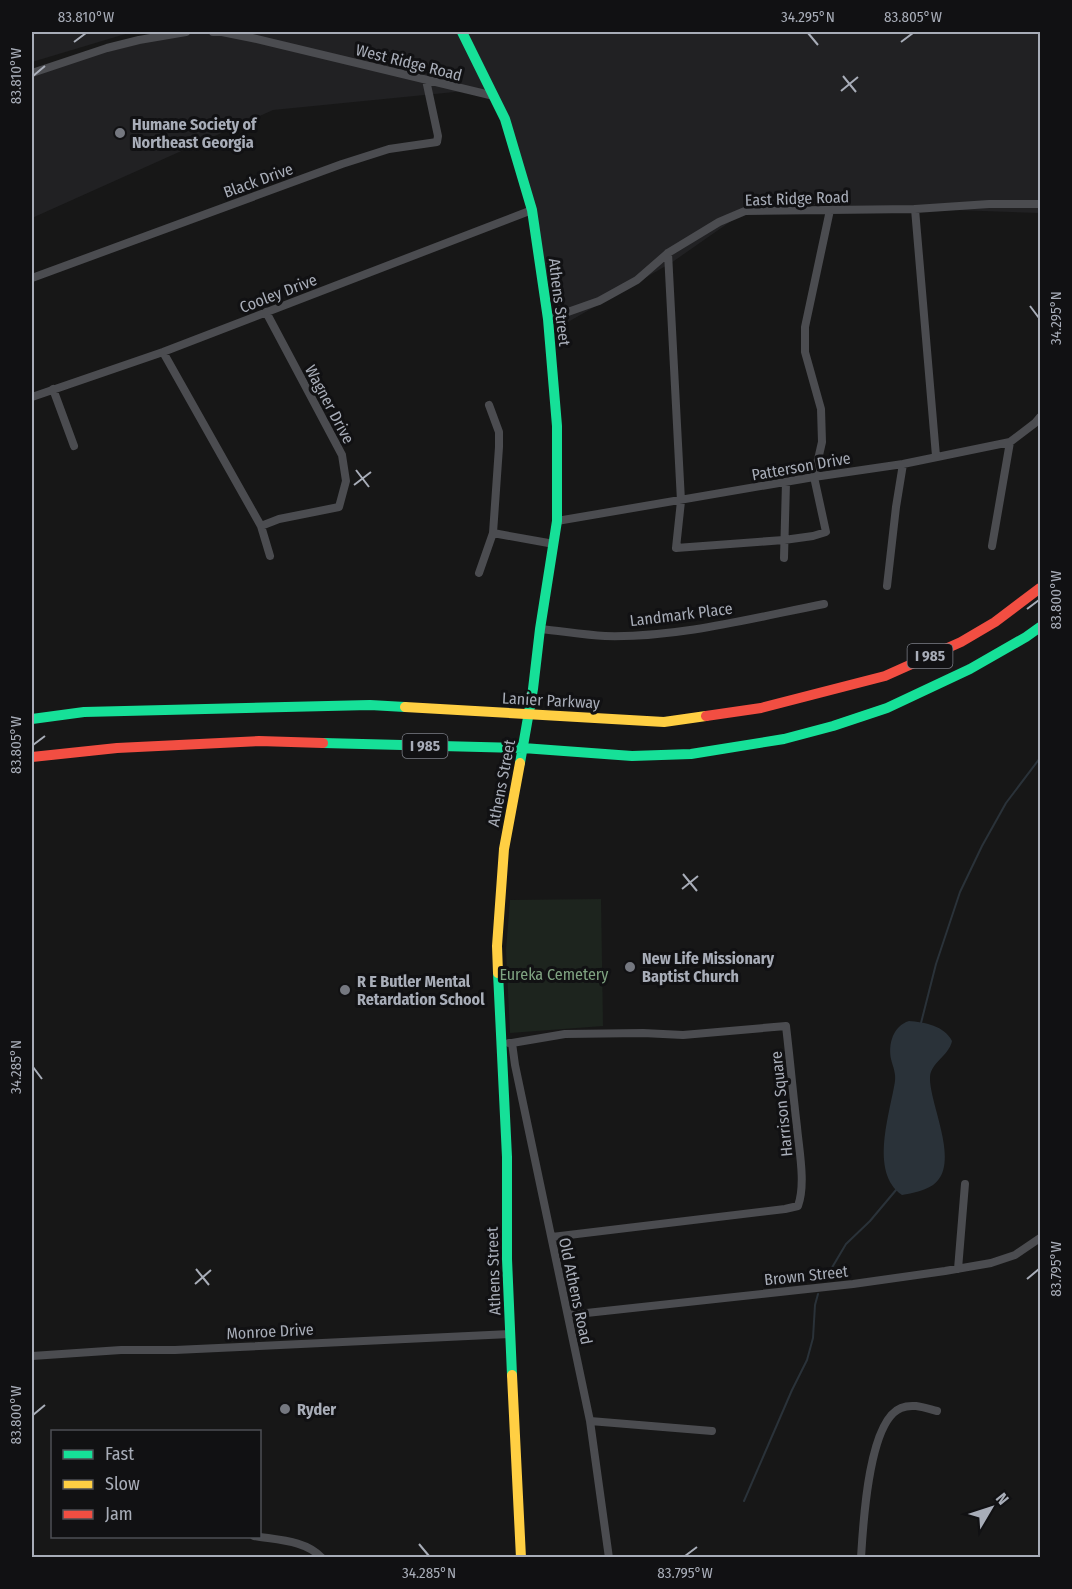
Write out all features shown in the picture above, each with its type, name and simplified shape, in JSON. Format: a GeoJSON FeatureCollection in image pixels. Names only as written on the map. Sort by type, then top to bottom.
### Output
{"type":"FeatureCollection","features":[{"type":"Feature","properties":{"kind":"main road","name":"Athens Street"},"geometry":{"type":"LineString","coordinates":[[462,32],[505,119],[532,210],[548,319],[557,426],[557,521],[533,689],[504,849],[497,946],[507,1157],[507,1259],[521,1557]]}},
{"type":"Feature","properties":{"kind":"main road","name":"Lanier Parkway"},"geometry":{"type":"LineString","coordinates":[[32,719],[84,712],[370,705],[664,722],[761,708],[885,676],[965,640],[1041,588]]}},
{"type":"Feature","properties":{"kind":"main road","name":"I 985"},"geometry":{"type":"LineString","coordinates":[[32,757],[117,748],[260,741],[523,748],[633,756],[692,754],[784,739],[887,708],[970,669],[1041,627]]}},
{"type":"Feature","properties":{"kind":"street"},"geometry":{"type":"LineString","coordinates":[[32,73],[107,48],[186,32]]}},
{"type":"Feature","properties":{"kind":"street","name":"West Ridge Road"},"geometry":{"type":"LineString","coordinates":[[213,32],[252,38],[494,96]]}},
{"type":"Feature","properties":{"kind":"street","name":"Black Drive"},"geometry":{"type":"LineString","coordinates":[[32,278],[342,164],[389,149],[436,142],[438,136],[426,80]]}},
{"type":"Feature","properties":{"kind":"street","name":"East Ridge Road"},"geometry":{"type":"LineString","coordinates":[[548,319],[608,297],[637,280],[668,253],[719,222],[745,211],[915,209],[989,204],[1041,204]]}},
{"type":"Feature","properties":{"kind":"street"},"geometry":{"type":"LineString","coordinates":[[915,209],[936,456]]}},
{"type":"Feature","properties":{"kind":"street","name":"Cooley Drive"},"geometry":{"type":"LineString","coordinates":[[32,398],[163,351],[532,210]]}},
{"type":"Feature","properties":{"kind":"street"},"geometry":{"type":"LineString","coordinates":[[668,253],[681,501],[676,548],[813,536],[826,532],[814,477],[822,442],[821,409],[805,352],[805,327],[830,210]]}},
{"type":"Feature","properties":{"kind":"street","name":"Wagner Drive"},"geometry":{"type":"LineString","coordinates":[[261,526],[279,519],[339,507],[346,481],[342,454],[266,312]]}},
{"type":"Feature","properties":{"kind":"street"},"geometry":{"type":"LineString","coordinates":[[163,351],[261,526],[270,556]]}},
{"type":"Feature","properties":{"kind":"street"},"geometry":{"type":"LineString","coordinates":[[53,389],[74,446]]}},
{"type":"Feature","properties":{"kind":"street"},"geometry":{"type":"LineString","coordinates":[[479,573],[493,533],[499,447],[498,432],[489,405]]}},
{"type":"Feature","properties":{"kind":"street","name":"Patterson Drive"},"geometry":{"type":"LineString","coordinates":[[557,521],[903,464],[1010,442],[1041,417]]}},
{"type":"Feature","properties":{"kind":"street"},"geometry":{"type":"LineString","coordinates":[[992,546],[1010,442]]}},
{"type":"Feature","properties":{"kind":"street"},"geometry":{"type":"LineString","coordinates":[[887,586],[903,464]]}},
{"type":"Feature","properties":{"kind":"street"},"geometry":{"type":"LineString","coordinates":[[784,558],[786,482]]}},
{"type":"Feature","properties":{"kind":"street"},"geometry":{"type":"LineString","coordinates":[[493,533],[554,544]]}},
{"type":"Feature","properties":{"kind":"street","name":"Landmark Place"},"geometry":{"type":"LineString","coordinates":[[540,629],[604,636],[658,634],[824,604]]}},
{"type":"Feature","properties":{"kind":"street","name":"Harrison Square"},"geometry":{"type":"LineString","coordinates":[[512,1043],[565,1034],[683,1035],[786,1026],[800,1155],[802,1188],[798,1206],[552,1237]]}},
{"type":"Feature","properties":{"kind":"street"},"geometry":{"type":"LineString","coordinates":[[501,1043],[512,1043]]}},
{"type":"Feature","properties":{"kind":"street","name":"Old Athens Road"},"geometry":{"type":"LineString","coordinates":[[512,1043],[590,1421],[609,1557]]}},
{"type":"Feature","properties":{"kind":"street"},"geometry":{"type":"LineString","coordinates":[[958,1269],[965,1184]]}},
{"type":"Feature","properties":{"kind":"street","name":"Brown Street"},"geometry":{"type":"LineString","coordinates":[[568,1315],[853,1284],[958,1269],[991,1263],[1015,1255],[1041,1238]]}},
{"type":"Feature","properties":{"kind":"street","name":"Monroe Drive"},"geometry":{"type":"LineString","coordinates":[[32,1356],[121,1350],[175,1350],[510,1334]]}},
{"type":"Feature","properties":{"kind":"street"},"geometry":{"type":"LineString","coordinates":[[861,1557],[870,1474],[877,1442],[887,1418],[899,1408],[914,1405],[938,1411]]}},
{"type":"Feature","properties":{"kind":"street"},"geometry":{"type":"LineString","coordinates":[[590,1421],[712,1431]]}},
{"type":"Feature","properties":{"kind":"street"},"geometry":{"type":"LineString","coordinates":[[261,1537],[298,1544],[313,1549],[322,1557]]}},
{"type":"Feature","properties":{"kind":"shaded area"},"geometry":{"type":"Polygon","coordinates":[[[32,32],[132,32],[32,62],[32,32]]]}},
{"type":"Feature","properties":{"kind":"shaded area"},"geometry":{"type":"Polygon","coordinates":[[[195,32],[237,34],[242,32],[1040,32],[1040,213],[757,203],[671,263],[561,326],[495,88],[273,110],[32,218],[32,72],[99,51],[195,32]]]}},
{"type":"Feature","properties":{"kind":"shaded area"},"geometry":{"type":"Polygon","coordinates":[[[909,1021],[939,1028],[952,1041],[947,1051],[933,1067],[930,1077],[945,1149],[945,1163],[941,1176],[930,1187],[902,1195],[892,1185],[886,1172],[884,1142],[895,1081],[890,1053],[891,1042],[895,1031],[909,1021]]]}},
{"type":"Feature","properties":{"kind":"green space","name":"Eureka Cemetery"},"geometry":{"type":"Polygon","coordinates":[[[601,899],[603,1026],[510,1033],[506,950],[510,900],[601,899]]]}},
{"type":"Feature","properties":{"kind":"waterway"},"geometry":{"type":"LineString","coordinates":[[921,1023],[936,964],[960,892],[1006,803],[1040,758]]}},
{"type":"Feature","properties":{"kind":"waterway"},"geometry":{"type":"LineString","coordinates":[[824,1281],[846,1244],[870,1221],[896,1190]]}},
{"type":"Feature","properties":{"kind":"waterway"},"geometry":{"type":"LineString","coordinates":[[744,1501],[807,1360],[813,1338],[818,1294]]}},
{"type":"Feature","properties":{"kind":"traffic: fast"},"geometry":{"type":"LineString","coordinates":[[462,32],[505,119],[532,210],[548,319],[557,426],[557,521],[520,763]]}},
{"type":"Feature","properties":{"kind":"traffic: fast"},"geometry":{"type":"LineString","coordinates":[[323,743],[523,748],[632,756],[691,754],[784,739],[887,708],[970,669],[1040,627]]}},
{"type":"Feature","properties":{"kind":"traffic: fast"},"geometry":{"type":"LineString","coordinates":[[32,719],[84,712],[370,705],[405,707]]}},
{"type":"Feature","properties":{"kind":"traffic: fast"},"geometry":{"type":"LineString","coordinates":[[498,973],[507,1157],[507,1259],[512,1375]]}},
{"type":"Feature","properties":{"kind":"traffic: slow"},"geometry":{"type":"LineString","coordinates":[[405,707],[664,722],[706,716]]}},
{"type":"Feature","properties":{"kind":"traffic: slow"},"geometry":{"type":"LineString","coordinates":[[498,973],[497,946],[504,849],[520,763]]}},
{"type":"Feature","properties":{"kind":"traffic: slow"},"geometry":{"type":"LineString","coordinates":[[512,1375],[521,1558]]}},
{"type":"Feature","properties":{"kind":"traffic: jam"},"geometry":{"type":"LineString","coordinates":[[706,716],[761,708],[885,676],[961,642],[995,622],[1040,588]]}},
{"type":"Feature","properties":{"kind":"traffic: jam"},"geometry":{"type":"LineString","coordinates":[[32,757],[117,748],[259,741],[323,743]]}},
{"type":"Feature","properties":{"kind":"place","name":"Humane Society of Northeast Georgia"},"geometry":{"type":"Point","coordinates":[120,133]}},
{"type":"Feature","properties":{"kind":"place","name":"New Life Missionary Baptist Church"},"geometry":{"type":"Point","coordinates":[630,967]}},
{"type":"Feature","properties":{"kind":"place","name":"R E Butler Mental Retardation School"},"geometry":{"type":"Point","coordinates":[345,990]}},
{"type":"Feature","properties":{"kind":"place","name":"Ryder"},"geometry":{"type":"Point","coordinates":[285,1409]}}]}
